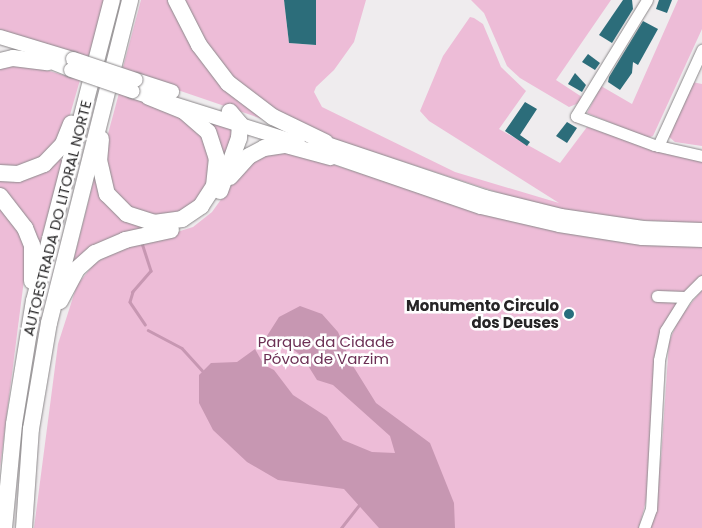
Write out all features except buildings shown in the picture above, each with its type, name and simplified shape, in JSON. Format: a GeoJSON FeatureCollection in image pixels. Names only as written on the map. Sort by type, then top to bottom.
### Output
{"type":"FeatureCollection","features":[{"type":"Feature","properties":{"kind":"highway","name":"AUTOESTRADA DO LITORAL NORTE"},"geometry":{"type":"LineString","coordinates":[[4,528],[14,424],[34,301],[112,0]]}},
{"type":"Feature","properties":{"kind":"highway","name":"AUTOESTRADA DO LITORAL NORTE"},"geometry":{"type":"LineString","coordinates":[[24,528],[31,429],[49,323],[99,116],[130,0]]}},
{"type":"Feature","properties":{"kind":"highway"},"geometry":{"type":"LineString","coordinates":[[176,0],[199,45],[228,83],[273,117],[328,150]]}},
{"type":"Feature","properties":{"kind":"highway"},"geometry":{"type":"LineString","coordinates":[[0,61],[13,58],[48,62]]}},
{"type":"Feature","properties":{"kind":"highway"},"geometry":{"type":"LineString","coordinates":[[0,173],[30,171],[55,155],[87,96]]}},
{"type":"Feature","properties":{"kind":"highway"},"geometry":{"type":"LineString","coordinates":[[99,116],[99,160],[107,194],[127,214],[154,223],[182,220],[201,206],[214,186],[217,159],[208,132],[184,111],[149,97]]}},
{"type":"Feature","properties":{"kind":"highway"},"geometry":{"type":"LineString","coordinates":[[224,184],[235,118]]}},
{"type":"Feature","properties":{"kind":"highway"},"geometry":{"type":"LineString","coordinates":[[49,323],[77,269],[95,253],[125,240],[183,227],[207,210],[224,184],[249,156],[264,148],[286,145],[328,150]]}},
{"type":"Feature","properties":{"kind":"highway"},"geometry":{"type":"LineString","coordinates":[[0,196],[17,214],[32,245],[34,301]]}},
{"type":"Feature","properties":{"kind":"main road"},"geometry":{"type":"LineString","coordinates":[[0,37],[134,86],[328,150],[481,207],[559,225],[642,238],[702,240]]}},
{"type":"Feature","properties":{"kind":"main road"},"geometry":{"type":"LineString","coordinates":[[0,45],[48,62],[72,64]]}},
{"type":"Feature","properties":{"kind":"main road"},"geometry":{"type":"LineString","coordinates":[[134,86],[149,97],[235,118]]}},
{"type":"Feature","properties":{"kind":"main road"},"geometry":{"type":"LineString","coordinates":[[328,150],[485,197],[561,216],[643,228],[702,230]]}},
{"type":"Feature","properties":{"kind":"street"},"geometry":{"type":"LineString","coordinates":[[648,0],[576,116],[658,146],[702,156]]}},
{"type":"Feature","properties":{"kind":"street"},"geometry":{"type":"LineString","coordinates":[[658,146],[702,50]]}},
{"type":"Feature","properties":{"kind":"street"},"geometry":{"type":"LineString","coordinates":[[644,528],[650,510],[660,360],[666,330],[686,297],[702,281]]}},
{"type":"Feature","properties":{"kind":"street"},"geometry":{"type":"LineString","coordinates":[[657,296],[686,297]]}},
{"type":"Feature","properties":{"kind":"green space"},"geometry":{"type":"Polygon","coordinates":[[[0,0],[104,0],[88,60],[0,30],[0,0]]]}},
{"type":"Feature","properties":{"kind":"green space"},"geometry":{"type":"Polygon","coordinates":[[[141,0],[171,0],[184,31],[274,123],[122,71],[141,0]]]}},
{"type":"Feature","properties":{"kind":"green space"},"geometry":{"type":"Polygon","coordinates":[[[181,0],[284,0],[289,43],[315,45],[316,0],[366,0],[354,42],[334,70],[316,87],[314,92],[322,107],[455,172],[559,203],[429,121],[420,111],[443,56],[470,17],[474,18],[483,24],[501,67],[526,91],[499,129],[560,163],[587,127],[661,152],[702,159],[702,224],[619,219],[539,206],[327,137],[279,116],[227,77],[181,0]]]}},
{"type":"Feature","properties":{"kind":"green space"},"geometry":{"type":"Polygon","coordinates":[[[471,0],[611,0],[556,80],[582,97],[579,103],[569,107],[520,78],[507,66],[484,13],[471,0]]]}},
{"type":"Feature","properties":{"kind":"green space"},"geometry":{"type":"Polygon","coordinates":[[[678,0],[702,0],[702,29],[653,136],[647,138],[587,113],[601,86],[632,104],[678,0]]]}},
{"type":"Feature","properties":{"kind":"green space"},"geometry":{"type":"Polygon","coordinates":[[[26,64],[80,80],[65,132],[44,159],[20,169],[0,167],[0,65],[26,64]]]}},
{"type":"Feature","properties":{"kind":"green space"},"geometry":{"type":"Polygon","coordinates":[[[692,82],[702,84],[702,146],[675,142],[668,136],[692,82]]]}},
{"type":"Feature","properties":{"kind":"green space"},"geometry":{"type":"Polygon","coordinates":[[[119,93],[175,114],[200,132],[210,156],[208,185],[192,207],[164,218],[132,211],[107,181],[105,145],[119,93]]]}},
{"type":"Feature","properties":{"kind":"green space"},"geometry":{"type":"Polygon","coordinates":[[[198,116],[235,128],[237,136],[215,194],[206,207],[193,218],[178,226],[134,234],[103,245],[71,270],[96,171],[102,192],[112,208],[142,226],[178,224],[205,206],[219,182],[222,164],[215,140],[198,116]]]}},
{"type":"Feature","properties":{"kind":"green space","name":"Parque da Cidade Póvoa de Varzim"},"geometry":{"type":"Polygon","coordinates":[[[285,149],[493,216],[702,245],[702,276],[664,326],[647,497],[639,528],[34,528],[58,344],[77,285],[94,264],[113,252],[193,227],[212,212],[248,162],[285,149]]]}},
{"type":"Feature","properties":{"kind":"green space"},"geometry":{"type":"Polygon","coordinates":[[[65,153],[38,251],[0,192],[0,177],[65,153]]]}},
{"type":"Feature","properties":{"kind":"green space"},"geometry":{"type":"Polygon","coordinates":[[[0,204],[21,231],[27,256],[0,468],[0,204]]]}},
{"type":"Feature","properties":{"kind":"green space"},"geometry":{"type":"Polygon","coordinates":[[[702,290],[702,528],[648,528],[661,458],[669,342],[679,318],[702,290]]]}},
{"type":"Feature","properties":{"kind":"shaded area"},"geometry":{"type":"Polygon","coordinates":[[[300,306],[322,314],[338,332],[353,366],[376,403],[430,443],[454,503],[455,528],[379,528],[344,489],[278,480],[247,462],[213,430],[199,403],[199,375],[211,363],[237,362],[255,349],[264,365],[274,370],[293,395],[327,417],[343,440],[372,452],[395,453],[390,436],[333,385],[317,380],[302,356],[280,340],[265,339],[279,317],[300,306]]]}},
{"type":"Feature","properties":{"kind":"waterway"},"geometry":{"type":"LineString","coordinates":[[142,243],[151,271],[133,292],[130,302],[145,324]]}},
{"type":"Feature","properties":{"kind":"waterway"},"geometry":{"type":"LineString","coordinates":[[148,330],[182,348],[202,370]]}},
{"type":"Feature","properties":{"kind":"waterway"},"geometry":{"type":"LineString","coordinates":[[341,528],[360,504]]}},
{"type":"Feature","properties":{"kind":"place","name":"Monumento Circulo dos Deuses"},"geometry":{"type":"Point","coordinates":[569,314]}}]}
